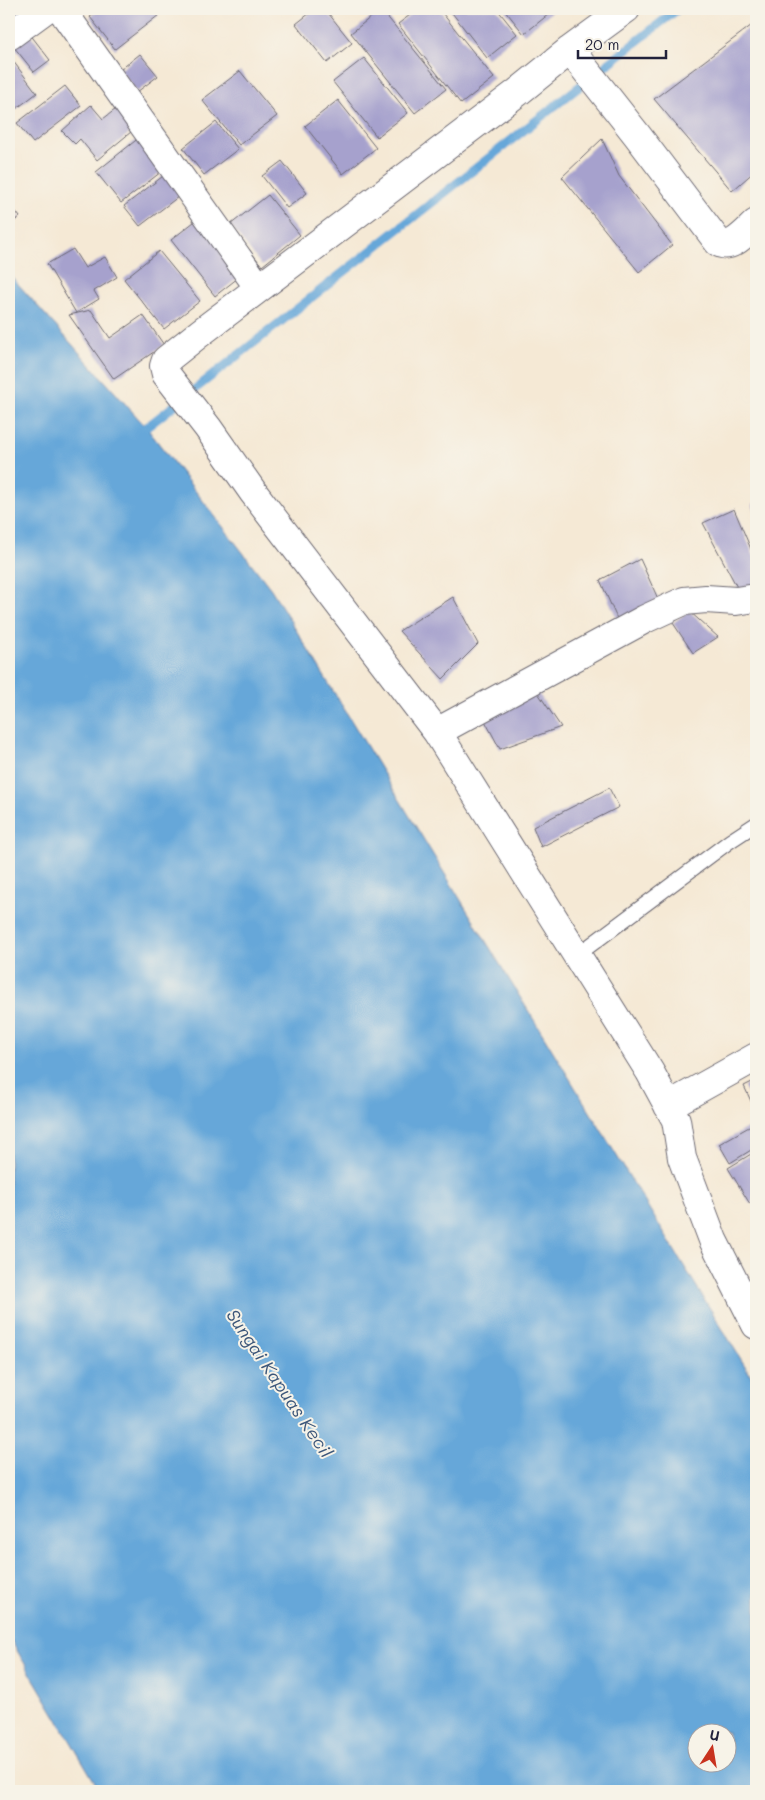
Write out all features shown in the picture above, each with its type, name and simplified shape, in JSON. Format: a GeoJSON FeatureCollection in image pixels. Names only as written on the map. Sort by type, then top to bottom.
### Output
{"type":"FeatureCollection","features":[{"type":"Feature","properties":{"kind":"street"},"geometry":{"type":"LineString","coordinates":[[9,36],[46,9]]}},
{"type":"Feature","properties":{"kind":"street"},"geometry":{"type":"LineString","coordinates":[[61,9],[259,288]]}},
{"type":"Feature","properties":{"kind":"street"},"geometry":{"type":"LineString","coordinates":[[626,9],[575,56],[518,92],[259,288],[166,360],[164,366],[166,374],[208,428],[259,500],[437,732],[650,1072],[676,1120],[682,1158],[700,1209],[713,1240],[756,1325]]}},
{"type":"Feature","properties":{"kind":"street"},"geometry":{"type":"LineString","coordinates":[[575,56],[718,242],[722,245],[729,245],[756,224]]}},
{"type":"Feature","properties":{"kind":"street"},"geometry":{"type":"LineString","coordinates":[[437,732],[645,619],[684,601],[706,599],[736,601],[756,598]]}},
{"type":"Feature","properties":{"kind":"street"},"geometry":{"type":"LineString","coordinates":[[668,1106],[756,1057]]}},
{"type":"Feature","properties":{"kind":"lane"},"geometry":{"type":"LineString","coordinates":[[576,956],[730,841],[756,824]]}},
{"type":"Feature","properties":{"kind":"water","name":"Sungai Kapuas Kecil"},"geometry":{"type":"Polygon","coordinates":[[[9,274],[146,427],[271,589],[756,1384],[756,1791],[100,1791],[9,1637],[9,274]]]}},
{"type":"Feature","properties":{"kind":"building"},"geometry":{"type":"Polygon","coordinates":[[[100,9],[154,9],[159,15],[115,49],[90,17],[100,9]]]}},
{"type":"Feature","properties":{"kind":"building"},"geometry":{"type":"Polygon","coordinates":[[[315,9],[325,9],[352,43],[327,63],[296,24],[315,9]]]}},
{"type":"Feature","properties":{"kind":"building"},"geometry":{"type":"Polygon","coordinates":[[[381,9],[446,89],[415,113],[351,33],[381,9]]]}},
{"type":"Feature","properties":{"kind":"building"},"geometry":{"type":"Polygon","coordinates":[[[418,9],[439,9],[494,78],[461,104],[398,24],[418,9]]]}},
{"type":"Feature","properties":{"kind":"building"},"geometry":{"type":"Polygon","coordinates":[[[449,9],[497,9],[517,34],[487,58],[449,9]]]}},
{"type":"Feature","properties":{"kind":"building"},"geometry":{"type":"Polygon","coordinates":[[[504,9],[553,9],[554,10],[524,34],[504,9]]]}},
{"type":"Feature","properties":{"kind":"building"},"geometry":{"type":"Polygon","coordinates":[[[756,22],[756,170],[732,191],[654,99],[756,22]]]}},
{"type":"Feature","properties":{"kind":"building"},"geometry":{"type":"Polygon","coordinates":[[[26,29],[50,60],[34,72],[10,42],[26,29]]]}},
{"type":"Feature","properties":{"kind":"building"},"geometry":{"type":"Polygon","coordinates":[[[140,54],[158,76],[137,92],[120,70],[140,54]]]}},
{"type":"Feature","properties":{"kind":"building"},"geometry":{"type":"Polygon","coordinates":[[[10,57],[37,93],[16,109],[9,99],[10,57]]]}},
{"type":"Feature","properties":{"kind":"building"},"geometry":{"type":"Polygon","coordinates":[[[364,58],[408,113],[377,137],[333,82],[364,58]]]}},
{"type":"Feature","properties":{"kind":"building"},"geometry":{"type":"Polygon","coordinates":[[[240,71],[277,116],[239,145],[202,100],[240,71]]]}},
{"type":"Feature","properties":{"kind":"building"},"geometry":{"type":"Polygon","coordinates":[[[65,86],[81,106],[33,143],[17,123],[65,86]]]}},
{"type":"Feature","properties":{"kind":"building"},"geometry":{"type":"Polygon","coordinates":[[[338,100],[376,148],[343,174],[305,126],[338,100]]]}},
{"type":"Feature","properties":{"kind":"building"},"geometry":{"type":"Polygon","coordinates":[[[91,105],[103,119],[120,106],[137,127],[97,160],[80,139],[75,144],[62,131],[91,105]]]}},
{"type":"Feature","properties":{"kind":"building"},"geometry":{"type":"Polygon","coordinates":[[[216,122],[238,149],[204,175],[183,148],[216,122]]]}},
{"type":"Feature","properties":{"kind":"building"},"geometry":{"type":"Polygon","coordinates":[[[145,133],[170,165],[121,203],[96,172],[145,133]]]}},
{"type":"Feature","properties":{"kind":"building"},"geometry":{"type":"Polygon","coordinates":[[[602,139],[619,176],[672,245],[639,272],[562,177],[602,139]]]}},
{"type":"Feature","properties":{"kind":"building"},"geometry":{"type":"Polygon","coordinates":[[[282,161],[307,193],[287,208],[262,176],[282,161]]]}},
{"type":"Feature","properties":{"kind":"building"},"geometry":{"type":"Polygon","coordinates":[[[171,170],[187,190],[140,226],[124,206],[171,170]]]}},
{"type":"Feature","properties":{"kind":"building"},"geometry":{"type":"Polygon","coordinates":[[[268,195],[300,235],[262,266],[230,225],[268,195]]]}},
{"type":"Feature","properties":{"kind":"building"},"geometry":{"type":"Polygon","coordinates":[[[9,203],[20,217],[9,225],[9,203]]]}},
{"type":"Feature","properties":{"kind":"building"},"geometry":{"type":"Polygon","coordinates":[[[199,218],[243,274],[215,296],[171,240],[199,218]]]}},
{"type":"Feature","properties":{"kind":"building"},"geometry":{"type":"Polygon","coordinates":[[[73,249],[85,268],[105,257],[117,277],[94,291],[99,299],[76,313],[47,264],[73,249]]]}},
{"type":"Feature","properties":{"kind":"building"},"geometry":{"type":"Polygon","coordinates":[[[159,251],[200,301],[164,329],[124,279],[159,251]]]}},
{"type":"Feature","properties":{"kind":"building"},"geometry":{"type":"Polygon","coordinates":[[[91,310],[110,338],[143,315],[164,345],[114,379],[69,315],[91,310]]]}},
{"type":"Feature","properties":{"kind":"building"},"geometry":{"type":"Polygon","coordinates":[[[756,502],[756,514],[752,504],[756,502]]]}},
{"type":"Feature","properties":{"kind":"building"},"geometry":{"type":"Polygon","coordinates":[[[734,509],[756,561],[756,582],[739,591],[703,523],[734,509]]]}},
{"type":"Feature","properties":{"kind":"building"},"geometry":{"type":"Polygon","coordinates":[[[640,559],[659,601],[618,621],[600,580],[640,559]]]}},
{"type":"Feature","properties":{"kind":"building"},"geometry":{"type":"Polygon","coordinates":[[[453,597],[478,644],[443,679],[399,631],[453,597]]]}},
{"type":"Feature","properties":{"kind":"building"},"geometry":{"type":"Polygon","coordinates":[[[689,611],[718,637],[693,653],[673,623],[689,611]]]}},
{"type":"Feature","properties":{"kind":"building"},"geometry":{"type":"Polygon","coordinates":[[[534,687],[561,727],[500,749],[484,719],[534,687]]]}},
{"type":"Feature","properties":{"kind":"building"},"geometry":{"type":"Polygon","coordinates":[[[609,788],[619,807],[541,847],[533,827],[609,788]]]}},
{"type":"Feature","properties":{"kind":"building"},"geometry":{"type":"Polygon","coordinates":[[[756,1080],[756,1112],[744,1086],[756,1080]]]}},
{"type":"Feature","properties":{"kind":"building"},"geometry":{"type":"Polygon","coordinates":[[[756,1123],[756,1147],[730,1163],[719,1144],[756,1123]]]}},
{"type":"Feature","properties":{"kind":"building"},"geometry":{"type":"Polygon","coordinates":[[[756,1151],[756,1200],[750,1204],[728,1168],[756,1151]]]}},
{"type":"Feature","properties":{"kind":"waterway"},"geometry":{"type":"LineString","coordinates":[[138,434],[678,9]]}}]}
